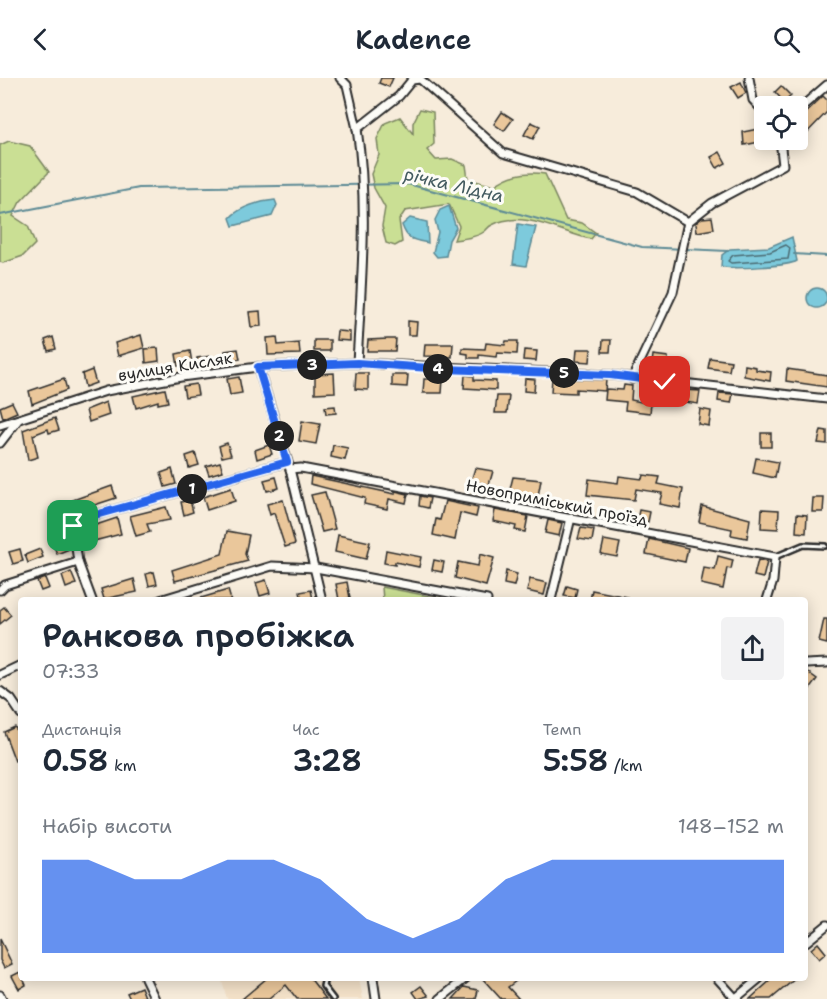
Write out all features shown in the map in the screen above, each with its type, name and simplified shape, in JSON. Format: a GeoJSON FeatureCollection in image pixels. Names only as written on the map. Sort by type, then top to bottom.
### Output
{"type":"FeatureCollection","features":[{"type":"Feature","properties":{"kind":"street"},"geometry":{"type":"LineString","coordinates":[[340,78],[348,85],[364,177],[365,218],[357,363]]}},
{"type":"Feature","properties":{"kind":"street"},"geometry":{"type":"LineString","coordinates":[[749,78],[754,101]]}},
{"type":"Feature","properties":{"kind":"street"},"geometry":{"type":"LineString","coordinates":[[357,129],[399,96],[412,80],[420,79],[503,153],[637,192],[688,222]]}},
{"type":"Feature","properties":{"kind":"street"},"geometry":{"type":"LineString","coordinates":[[808,101],[827,85]]}},
{"type":"Feature","properties":{"kind":"street"},"geometry":{"type":"LineString","coordinates":[[632,379],[673,292],[688,222],[712,203],[783,165],[781,150]]}},
{"type":"Feature","properties":{"kind":"street","name":"вулиця Кисляк"},"geometry":{"type":"LineString","coordinates":[[0,425],[106,391],[181,377],[258,367],[357,363],[444,369],[610,375],[827,399]]}},
{"type":"Feature","properties":{"kind":"street"},"geometry":{"type":"LineString","coordinates":[[258,367],[288,466],[316,568],[321,597]]}},
{"type":"Feature","properties":{"kind":"street"},"geometry":{"type":"LineString","coordinates":[[0,443],[18,420]]}},
{"type":"Feature","properties":{"kind":"street"},"geometry":{"type":"LineString","coordinates":[[91,597],[78,562],[73,526],[81,519],[288,466]]}},
{"type":"Feature","properties":{"kind":"street","name":"Новоприміський проїзд"},"geometry":{"type":"LineString","coordinates":[[288,466],[775,557]]}},
{"type":"Feature","properties":{"kind":"street"},"geometry":{"type":"LineString","coordinates":[[552,597],[571,518]]}},
{"type":"Feature","properties":{"kind":"street"},"geometry":{"type":"LineString","coordinates":[[768,597],[773,580],[775,557]]}},
{"type":"Feature","properties":{"kind":"street"},"geometry":{"type":"LineString","coordinates":[[0,590],[5,585],[78,562]]}},
{"type":"Feature","properties":{"kind":"street"},"geometry":{"type":"LineString","coordinates":[[170,597],[272,566],[316,568],[471,597]]}},
{"type":"Feature","properties":{"kind":"street"},"geometry":{"type":"LineString","coordinates":[[808,664],[827,663]]}},
{"type":"Feature","properties":{"kind":"street"},"geometry":{"type":"LineString","coordinates":[[0,675],[18,666]]}},
{"type":"Feature","properties":{"kind":"street"},"geometry":{"type":"LineString","coordinates":[[0,691],[11,699],[18,710]]}},
{"type":"Feature","properties":{"kind":"street"},"geometry":{"type":"LineString","coordinates":[[808,940],[827,926]]}},
{"type":"Feature","properties":{"kind":"street"},"geometry":{"type":"LineString","coordinates":[[146,981],[155,999]]}},
{"type":"Feature","properties":{"kind":"street"},"geometry":{"type":"LineString","coordinates":[[373,981],[376,999]]}},
{"type":"Feature","properties":{"kind":"street"},"geometry":{"type":"LineString","coordinates":[[440,999],[462,981]]}},
{"type":"Feature","properties":{"kind":"street"},"geometry":{"type":"LineString","coordinates":[[720,981],[736,999],[757,981]]}},
{"type":"Feature","properties":{"kind":"lane"},"geometry":{"type":"LineString","coordinates":[[775,557],[803,545],[825,546]]}},
{"type":"Feature","properties":{"kind":"lane"},"geometry":{"type":"LineString","coordinates":[[324,981],[323,986],[333,999]]}},
{"type":"Feature","properties":{"kind":"shaded area"},"geometry":{"type":"Polygon","coordinates":[[[222,981],[360,981],[363,999],[227,999],[222,981]]]}},
{"type":"Feature","properties":{"kind":"green space"},"geometry":{"type":"Polygon","coordinates":[[[420,109],[433,112],[434,144],[427,150],[436,160],[452,159],[466,165],[468,179],[494,186],[518,174],[545,174],[566,220],[582,223],[596,233],[591,239],[542,224],[517,220],[491,225],[478,235],[454,240],[459,226],[449,204],[405,211],[399,220],[402,242],[395,246],[386,243],[382,226],[385,208],[374,188],[371,174],[379,155],[377,139],[385,123],[400,117],[413,134],[413,123],[420,109]]]}},
{"type":"Feature","properties":{"kind":"green space"},"geometry":{"type":"Polygon","coordinates":[[[9,141],[30,146],[49,172],[20,202],[13,216],[28,226],[35,244],[23,256],[3,263],[0,262],[0,145],[9,141]]]}},
{"type":"Feature","properties":{"kind":"green space"},"geometry":{"type":"Polygon","coordinates":[[[382,587],[434,597],[383,597],[382,587]]]}},
{"type":"Feature","properties":{"kind":"water"},"geometry":{"type":"Polygon","coordinates":[[[275,200],[277,205],[272,216],[233,226],[230,218],[234,214],[257,203],[275,200]]]}},
{"type":"Feature","properties":{"kind":"water"},"geometry":{"type":"Polygon","coordinates":[[[449,206],[456,228],[449,240],[446,256],[437,257],[433,252],[438,232],[435,220],[440,210],[449,206]]]}},
{"type":"Feature","properties":{"kind":"water"},"geometry":{"type":"Polygon","coordinates":[[[410,218],[427,222],[428,243],[414,240],[406,234],[402,225],[410,218]]]}},
{"type":"Feature","properties":{"kind":"water"},"geometry":{"type":"Polygon","coordinates":[[[518,224],[536,227],[526,266],[513,264],[518,224]]]}},
{"type":"Feature","properties":{"kind":"water"},"geometry":{"type":"Polygon","coordinates":[[[792,237],[797,261],[759,267],[721,266],[722,255],[730,249],[769,247],[792,237]]]}},
{"type":"Feature","properties":{"kind":"water"},"geometry":{"type":"Polygon","coordinates":[[[817,288],[824,291],[827,298],[824,305],[817,308],[810,305],[807,298],[810,291],[817,288]]]}},
{"type":"Feature","properties":{"kind":"building"},"geometry":{"type":"Polygon","coordinates":[[[381,78],[393,78],[389,87],[379,83],[381,78]]]}},
{"type":"Feature","properties":{"kind":"building"},"geometry":{"type":"Polygon","coordinates":[[[741,82],[746,93],[738,98],[731,87],[741,82]]]}},
{"type":"Feature","properties":{"kind":"building"},"geometry":{"type":"Polygon","coordinates":[[[781,86],[791,96],[779,96],[775,92],[781,86]]]}},
{"type":"Feature","properties":{"kind":"building"},"geometry":{"type":"Polygon","coordinates":[[[823,96],[827,100],[827,112],[808,132],[808,110],[823,96]]]}},
{"type":"Feature","properties":{"kind":"building"},"geometry":{"type":"Polygon","coordinates":[[[502,112],[513,119],[504,131],[494,124],[502,112]]]}},
{"type":"Feature","properties":{"kind":"building"},"geometry":{"type":"Polygon","coordinates":[[[531,122],[540,126],[533,139],[524,135],[531,122]]]}},
{"type":"Feature","properties":{"kind":"building"},"geometry":{"type":"Polygon","coordinates":[[[754,130],[754,143],[744,145],[743,132],[754,130]]]}},
{"type":"Feature","properties":{"kind":"building"},"geometry":{"type":"Polygon","coordinates":[[[720,152],[726,163],[717,168],[711,157],[720,152]]]}},
{"type":"Feature","properties":{"kind":"building"},"geometry":{"type":"Polygon","coordinates":[[[712,217],[714,229],[697,232],[696,223],[702,218],[712,217]]]}},
{"type":"Feature","properties":{"kind":"building"},"geometry":{"type":"Polygon","coordinates":[[[260,311],[261,326],[251,327],[249,312],[260,311]]]}},
{"type":"Feature","properties":{"kind":"building"},"geometry":{"type":"Polygon","coordinates":[[[408,321],[417,322],[416,335],[408,335],[408,321]]]}},
{"type":"Feature","properties":{"kind":"building"},"geometry":{"type":"Polygon","coordinates":[[[337,331],[350,332],[350,341],[336,340],[337,331]]]}},
{"type":"Feature","properties":{"kind":"building"},"geometry":{"type":"Polygon","coordinates":[[[141,335],[144,348],[118,356],[115,343],[141,335]]]}},
{"type":"Feature","properties":{"kind":"building"},"geometry":{"type":"Polygon","coordinates":[[[53,337],[56,349],[48,351],[45,340],[53,337]]]}},
{"type":"Feature","properties":{"kind":"building"},"geometry":{"type":"Polygon","coordinates":[[[277,337],[278,345],[299,343],[300,354],[268,355],[267,338],[277,337]]]}},
{"type":"Feature","properties":{"kind":"building"},"geometry":{"type":"Polygon","coordinates":[[[396,339],[395,351],[367,351],[368,340],[396,339]]]}},
{"type":"Feature","properties":{"kind":"building"},"geometry":{"type":"Polygon","coordinates":[[[314,340],[330,340],[330,351],[314,351],[314,340]]]}},
{"type":"Feature","properties":{"kind":"building"},"geometry":{"type":"Polygon","coordinates":[[[603,340],[611,340],[610,352],[602,352],[603,340]]]}},
{"type":"Feature","properties":{"kind":"building"},"geometry":{"type":"Polygon","coordinates":[[[506,341],[518,341],[517,354],[497,353],[496,357],[479,355],[479,358],[468,358],[468,354],[462,353],[462,348],[485,349],[486,343],[505,345],[506,341]]]}},
{"type":"Feature","properties":{"kind":"building"},"geometry":{"type":"Polygon","coordinates":[[[425,344],[453,344],[452,357],[424,356],[425,344]]]}},
{"type":"Feature","properties":{"kind":"building"},"geometry":{"type":"Polygon","coordinates":[[[158,348],[159,361],[146,363],[145,349],[158,348]]]}},
{"type":"Feature","properties":{"kind":"building"},"geometry":{"type":"Polygon","coordinates":[[[238,349],[240,359],[226,361],[225,351],[238,349]]]}},
{"type":"Feature","properties":{"kind":"building"},"geometry":{"type":"Polygon","coordinates":[[[577,349],[591,349],[590,362],[576,361],[577,349]]]}},
{"type":"Feature","properties":{"kind":"building"},"geometry":{"type":"Polygon","coordinates":[[[524,350],[537,351],[536,361],[523,360],[524,350]]]}},
{"type":"Feature","properties":{"kind":"building"},"geometry":{"type":"Polygon","coordinates":[[[190,351],[192,363],[178,366],[176,354],[190,351]]]}},
{"type":"Feature","properties":{"kind":"building"},"geometry":{"type":"Polygon","coordinates":[[[653,355],[668,357],[667,366],[652,364],[653,355]]]}},
{"type":"Feature","properties":{"kind":"building"},"geometry":{"type":"Polygon","coordinates":[[[211,356],[212,365],[198,368],[197,358],[211,356]]]}},
{"type":"Feature","properties":{"kind":"building"},"geometry":{"type":"Polygon","coordinates":[[[710,358],[731,361],[729,371],[708,368],[710,358]]]}},
{"type":"Feature","properties":{"kind":"building"},"geometry":{"type":"Polygon","coordinates":[[[745,365],[756,367],[756,370],[771,372],[770,381],[744,376],[745,365]]]}},
{"type":"Feature","properties":{"kind":"building"},"geometry":{"type":"Polygon","coordinates":[[[787,369],[827,375],[827,387],[786,381],[787,369]]]}},
{"type":"Feature","properties":{"kind":"building"},"geometry":{"type":"Polygon","coordinates":[[[92,370],[96,383],[85,387],[82,374],[92,370]]]}},
{"type":"Feature","properties":{"kind":"building"},"geometry":{"type":"Polygon","coordinates":[[[334,373],[335,392],[315,393],[315,374],[334,373]]]}},
{"type":"Feature","properties":{"kind":"building"},"geometry":{"type":"Polygon","coordinates":[[[356,373],[368,373],[368,390],[355,389],[356,373]]]}},
{"type":"Feature","properties":{"kind":"building"},"geometry":{"type":"Polygon","coordinates":[[[392,375],[408,375],[407,387],[392,386],[392,375]]]}},
{"type":"Feature","properties":{"kind":"building"},"geometry":{"type":"Polygon","coordinates":[[[465,375],[474,376],[474,380],[496,381],[496,390],[464,388],[465,375]]]}},
{"type":"Feature","properties":{"kind":"building"},"geometry":{"type":"Polygon","coordinates":[[[239,377],[242,393],[230,395],[227,379],[239,377]]]}},
{"type":"Feature","properties":{"kind":"building"},"geometry":{"type":"Polygon","coordinates":[[[525,378],[535,379],[534,392],[524,391],[525,378]]]}},
{"type":"Feature","properties":{"kind":"building"},"geometry":{"type":"Polygon","coordinates":[[[552,378],[606,380],[605,391],[576,389],[576,393],[551,392],[552,378]]]}},
{"type":"Feature","properties":{"kind":"building"},"geometry":{"type":"Polygon","coordinates":[[[64,379],[67,390],[32,404],[29,391],[64,379]]]}},
{"type":"Feature","properties":{"kind":"building"},"geometry":{"type":"Polygon","coordinates":[[[424,379],[443,379],[442,393],[423,393],[424,379]]]}},
{"type":"Feature","properties":{"kind":"building"},"geometry":{"type":"Polygon","coordinates":[[[196,384],[198,395],[185,397],[183,386],[196,384]]]}},
{"type":"Feature","properties":{"kind":"building"},"geometry":{"type":"Polygon","coordinates":[[[624,385],[632,386],[631,400],[651,404],[650,413],[625,410],[626,402],[605,400],[606,389],[623,390],[624,385]]]}},
{"type":"Feature","properties":{"kind":"building"},"geometry":{"type":"Polygon","coordinates":[[[165,389],[168,402],[158,404],[158,401],[136,408],[133,396],[165,389]]]}},
{"type":"Feature","properties":{"kind":"building"},"geometry":{"type":"Polygon","coordinates":[[[670,389],[700,391],[698,404],[679,401],[678,404],[669,403],[670,389]]]}},
{"type":"Feature","properties":{"kind":"building"},"geometry":{"type":"Polygon","coordinates":[[[719,393],[733,394],[731,403],[718,401],[719,393]]]}},
{"type":"Feature","properties":{"kind":"building"},"geometry":{"type":"Polygon","coordinates":[[[497,396],[509,396],[507,413],[495,413],[497,396]]]}},
{"type":"Feature","properties":{"kind":"building"},"geometry":{"type":"Polygon","coordinates":[[[12,402],[17,412],[3,418],[0,407],[12,402]]]}},
{"type":"Feature","properties":{"kind":"building"},"geometry":{"type":"Polygon","coordinates":[[[106,402],[109,415],[89,422],[86,410],[106,402]]]}},
{"type":"Feature","properties":{"kind":"building"},"geometry":{"type":"Polygon","coordinates":[[[335,406],[336,413],[326,414],[325,407],[335,406]]]}},
{"type":"Feature","properties":{"kind":"building"},"geometry":{"type":"Polygon","coordinates":[[[700,409],[711,411],[709,426],[698,424],[700,409]]]}},
{"type":"Feature","properties":{"kind":"building"},"geometry":{"type":"Polygon","coordinates":[[[55,418],[59,430],[49,433],[48,429],[33,435],[38,457],[28,460],[23,430],[55,418]]]}},
{"type":"Feature","properties":{"kind":"building"},"geometry":{"type":"Polygon","coordinates":[[[302,421],[320,424],[316,444],[299,441],[302,421]]]}},
{"type":"Feature","properties":{"kind":"building"},"geometry":{"type":"Polygon","coordinates":[[[821,430],[827,431],[827,444],[818,443],[821,430]]]}},
{"type":"Feature","properties":{"kind":"building"},"geometry":{"type":"Polygon","coordinates":[[[761,433],[771,433],[771,447],[761,447],[761,433]]]}},
{"type":"Feature","properties":{"kind":"building"},"geometry":{"type":"Polygon","coordinates":[[[227,443],[231,455],[222,457],[219,446],[227,443]]]}},
{"type":"Feature","properties":{"kind":"building"},"geometry":{"type":"Polygon","coordinates":[[[269,445],[272,454],[257,459],[255,450],[269,445]]]}},
{"type":"Feature","properties":{"kind":"building"},"geometry":{"type":"Polygon","coordinates":[[[333,445],[348,448],[345,460],[331,457],[333,445]]]}},
{"type":"Feature","properties":{"kind":"building"},"geometry":{"type":"Polygon","coordinates":[[[195,453],[199,465],[189,468],[186,456],[195,453]]]}},
{"type":"Feature","properties":{"kind":"building"},"geometry":{"type":"Polygon","coordinates":[[[756,458],[778,462],[775,478],[753,473],[756,458]]]}},
{"type":"Feature","properties":{"kind":"building"},"geometry":{"type":"Polygon","coordinates":[[[220,462],[223,471],[209,475],[206,466],[220,462]]]}},
{"type":"Feature","properties":{"kind":"building"},"geometry":{"type":"Polygon","coordinates":[[[475,468],[493,471],[489,485],[471,481],[475,468]]]}},
{"type":"Feature","properties":{"kind":"building"},"geometry":{"type":"Polygon","coordinates":[[[172,469],[176,484],[165,487],[161,473],[172,469]]]}},
{"type":"Feature","properties":{"kind":"building"},"geometry":{"type":"Polygon","coordinates":[[[643,475],[660,477],[658,484],[683,489],[680,508],[659,504],[662,493],[636,489],[634,500],[587,495],[589,479],[618,483],[619,476],[642,479],[643,475]]]}},
{"type":"Feature","properties":{"kind":"building"},"geometry":{"type":"Polygon","coordinates":[[[311,476],[395,494],[395,491],[408,494],[406,503],[389,499],[387,509],[364,504],[365,498],[310,484],[311,476]]]}},
{"type":"Feature","properties":{"kind":"building"},"geometry":{"type":"Polygon","coordinates":[[[276,477],[279,488],[267,491],[264,480],[276,477]]]}},
{"type":"Feature","properties":{"kind":"building"},"geometry":{"type":"Polygon","coordinates":[[[513,477],[541,480],[538,496],[509,493],[513,477]]]}},
{"type":"Feature","properties":{"kind":"building"},"geometry":{"type":"Polygon","coordinates":[[[112,486],[116,498],[76,511],[73,500],[112,486]]]}},
{"type":"Feature","properties":{"kind":"building"},"geometry":{"type":"Polygon","coordinates":[[[231,488],[235,501],[207,510],[203,497],[231,488]]]}},
{"type":"Feature","properties":{"kind":"building"},"geometry":{"type":"Polygon","coordinates":[[[325,492],[335,529],[322,532],[311,495],[325,492]]]}},
{"type":"Feature","properties":{"kind":"building"},"geometry":{"type":"Polygon","coordinates":[[[420,496],[430,498],[428,508],[419,506],[420,496]]]}},
{"type":"Feature","properties":{"kind":"building"},"geometry":{"type":"Polygon","coordinates":[[[813,498],[824,498],[823,512],[812,512],[813,498]]]}},
{"type":"Feature","properties":{"kind":"building"},"geometry":{"type":"Polygon","coordinates":[[[190,500],[193,512],[184,515],[181,502],[190,500]]]}},
{"type":"Feature","properties":{"kind":"building"},"geometry":{"type":"Polygon","coordinates":[[[283,500],[295,544],[285,547],[274,513],[270,515],[267,504],[283,500]]]}},
{"type":"Feature","properties":{"kind":"building"},"geometry":{"type":"Polygon","coordinates":[[[445,501],[478,508],[476,517],[460,513],[455,540],[433,535],[436,519],[440,520],[445,501]]]}},
{"type":"Feature","properties":{"kind":"building"},"geometry":{"type":"Polygon","coordinates":[[[702,506],[750,519],[747,538],[731,535],[732,529],[699,522],[702,506]]]}},
{"type":"Feature","properties":{"kind":"building"},"geometry":{"type":"Polygon","coordinates":[[[166,507],[170,520],[147,524],[150,532],[136,536],[130,516],[166,507]]]}},
{"type":"Feature","properties":{"kind":"building"},"geometry":{"type":"Polygon","coordinates":[[[762,509],[779,510],[778,529],[761,528],[762,509]]]}},
{"type":"Feature","properties":{"kind":"building"},"geometry":{"type":"Polygon","coordinates":[[[495,510],[528,516],[525,532],[515,530],[516,526],[493,521],[495,510]]]}},
{"type":"Feature","properties":{"kind":"building"},"geometry":{"type":"Polygon","coordinates":[[[639,510],[650,512],[648,522],[637,520],[639,510]]]}},
{"type":"Feature","properties":{"kind":"building"},"geometry":{"type":"Polygon","coordinates":[[[797,514],[807,515],[806,533],[796,532],[797,514]]]}},
{"type":"Feature","properties":{"kind":"building"},"geometry":{"type":"Polygon","coordinates":[[[117,518],[121,534],[94,541],[90,527],[117,518]]]}},
{"type":"Feature","properties":{"kind":"building"},"geometry":{"type":"Polygon","coordinates":[[[548,520],[562,523],[559,536],[545,533],[548,520]]]}},
{"type":"Feature","properties":{"kind":"building"},"geometry":{"type":"Polygon","coordinates":[[[581,528],[594,530],[592,541],[578,539],[581,528]]]}},
{"type":"Feature","properties":{"kind":"building"},"geometry":{"type":"Polygon","coordinates":[[[227,531],[249,535],[245,554],[248,561],[175,581],[172,570],[222,554],[227,531]]]}},
{"type":"Feature","properties":{"kind":"building"},"geometry":{"type":"Polygon","coordinates":[[[338,535],[370,542],[366,559],[335,552],[338,535]]]}},
{"type":"Feature","properties":{"kind":"building"},"geometry":{"type":"Polygon","coordinates":[[[65,539],[69,549],[57,554],[53,544],[65,539]]]}},
{"type":"Feature","properties":{"kind":"building"},"geometry":{"type":"Polygon","coordinates":[[[649,539],[688,548],[685,562],[646,554],[649,539]]]}},
{"type":"Feature","properties":{"kind":"building"},"geometry":{"type":"Polygon","coordinates":[[[604,540],[620,543],[617,557],[601,554],[604,540]]]}},
{"type":"Feature","properties":{"kind":"building"},"geometry":{"type":"Polygon","coordinates":[[[20,549],[23,561],[13,564],[9,552],[20,549]]]}},
{"type":"Feature","properties":{"kind":"building"},"geometry":{"type":"Polygon","coordinates":[[[40,549],[43,557],[28,563],[25,555],[40,549]]]}},
{"type":"Feature","properties":{"kind":"building"},"geometry":{"type":"Polygon","coordinates":[[[386,550],[421,557],[419,567],[395,562],[395,565],[384,563],[386,550]]]}},
{"type":"Feature","properties":{"kind":"building"},"geometry":{"type":"Polygon","coordinates":[[[480,554],[494,558],[486,586],[455,578],[458,562],[478,566],[480,554]]]}},
{"type":"Feature","properties":{"kind":"building"},"geometry":{"type":"Polygon","coordinates":[[[718,556],[733,560],[731,569],[727,568],[723,589],[701,584],[704,568],[715,570],[718,556]]]}},
{"type":"Feature","properties":{"kind":"building"},"geometry":{"type":"Polygon","coordinates":[[[434,560],[444,562],[442,572],[432,570],[434,560]]]}},
{"type":"Feature","properties":{"kind":"building"},"geometry":{"type":"Polygon","coordinates":[[[758,560],[767,562],[763,578],[754,576],[758,560]]]}},
{"type":"Feature","properties":{"kind":"building"},"geometry":{"type":"Polygon","coordinates":[[[506,571],[517,574],[514,586],[504,584],[506,571]]]}},
{"type":"Feature","properties":{"kind":"building"},"geometry":{"type":"Polygon","coordinates":[[[71,572],[76,584],[66,588],[62,576],[71,572]]]}},
{"type":"Feature","properties":{"kind":"building"},"geometry":{"type":"Polygon","coordinates":[[[154,572],[157,584],[149,586],[146,574],[154,572]]]}},
{"type":"Feature","properties":{"kind":"building"},"geometry":{"type":"Polygon","coordinates":[[[45,578],[49,588],[41,591],[37,581],[45,578]]]}},
{"type":"Feature","properties":{"kind":"building"},"geometry":{"type":"Polygon","coordinates":[[[134,579],[137,592],[103,597],[101,589],[134,579]]]}},
{"type":"Feature","properties":{"kind":"building"},"geometry":{"type":"Polygon","coordinates":[[[530,579],[547,583],[544,595],[527,591],[530,579]]]}},
{"type":"Feature","properties":{"kind":"building"},"geometry":{"type":"Polygon","coordinates":[[[266,580],[270,593],[260,596],[256,583],[266,580]]]}},
{"type":"Feature","properties":{"kind":"building"},"geometry":{"type":"Polygon","coordinates":[[[347,582],[350,597],[338,597],[336,584],[347,582]]]}},
{"type":"Feature","properties":{"kind":"building"},"geometry":{"type":"Polygon","coordinates":[[[567,586],[577,589],[575,597],[564,596],[567,586]]]}},
{"type":"Feature","properties":{"kind":"building"},"geometry":{"type":"Polygon","coordinates":[[[228,590],[230,597],[204,597],[228,590]]]}},
{"type":"Feature","properties":{"kind":"building"},"geometry":{"type":"Polygon","coordinates":[[[311,590],[313,597],[301,597],[300,592],[311,590]]]}},
{"type":"Feature","properties":{"kind":"building"},"geometry":{"type":"Polygon","coordinates":[[[592,590],[628,597],[591,597],[592,590]]]}},
{"type":"Feature","properties":{"kind":"building"},"geometry":{"type":"Polygon","coordinates":[[[4,607],[11,615],[0,624],[0,610],[4,607]]]}},
{"type":"Feature","properties":{"kind":"building"},"geometry":{"type":"Polygon","coordinates":[[[824,619],[827,619],[827,644],[819,642],[824,619]]]}},
{"type":"Feature","properties":{"kind":"building"},"geometry":{"type":"Polygon","coordinates":[[[808,672],[817,679],[808,691],[808,672]]]}},
{"type":"Feature","properties":{"kind":"building"},"geometry":{"type":"Polygon","coordinates":[[[15,727],[18,733],[18,760],[15,761],[4,732],[15,727]]]}},
{"type":"Feature","properties":{"kind":"building"},"geometry":{"type":"Polygon","coordinates":[[[0,939],[12,964],[4,968],[0,960],[0,939]]]}},
{"type":"Feature","properties":{"kind":"building"},"geometry":{"type":"Polygon","coordinates":[[[818,943],[826,953],[819,959],[811,949],[818,943]]]}},
{"type":"Feature","properties":{"kind":"building"},"geometry":{"type":"Polygon","coordinates":[[[18,973],[18,981],[24,981],[26,985],[19,989],[12,976],[18,973]]]}},
{"type":"Feature","properties":{"kind":"building"},"geometry":{"type":"Polygon","coordinates":[[[263,981],[312,981],[326,999],[297,999],[286,985],[269,999],[242,999],[263,981]]]}},
{"type":"Feature","properties":{"kind":"building"},"geometry":{"type":"Polygon","coordinates":[[[485,981],[516,981],[508,987],[519,999],[501,999],[485,981]]]}},
{"type":"Feature","properties":{"kind":"building"},"geometry":{"type":"Polygon","coordinates":[[[770,981],[792,981],[771,999],[750,999],[770,981]]]}},
{"type":"Feature","properties":{"kind":"building"},"geometry":{"type":"Polygon","coordinates":[[[421,986],[429,996],[418,999],[413,992],[421,986]]]}},
{"type":"Feature","properties":{"kind":"building"},"geometry":{"type":"Polygon","coordinates":[[[141,987],[145,997],[130,999],[127,993],[141,987]]]}},
{"type":"Feature","properties":{"kind":"building"},"geometry":{"type":"Polygon","coordinates":[[[464,987],[478,990],[476,999],[453,999],[464,987]]]}},
{"type":"Feature","properties":{"kind":"waterway","name":"річка Лідна"},"geometry":{"type":"LineString","coordinates":[[0,215],[139,188],[408,184],[642,247],[728,251]]}},
{"type":"Feature","properties":{"kind":"waterway","name":"річка Лідна"},"geometry":{"type":"LineString","coordinates":[[794,254],[827,256]]}},
{"type":"Feature","properties":{"kind":"route"},"geometry":{"type":"LineString","coordinates":[[73,526],[81,519],[287,462],[258,367],[357,363],[444,369],[610,375],[665,382]]}}]}
